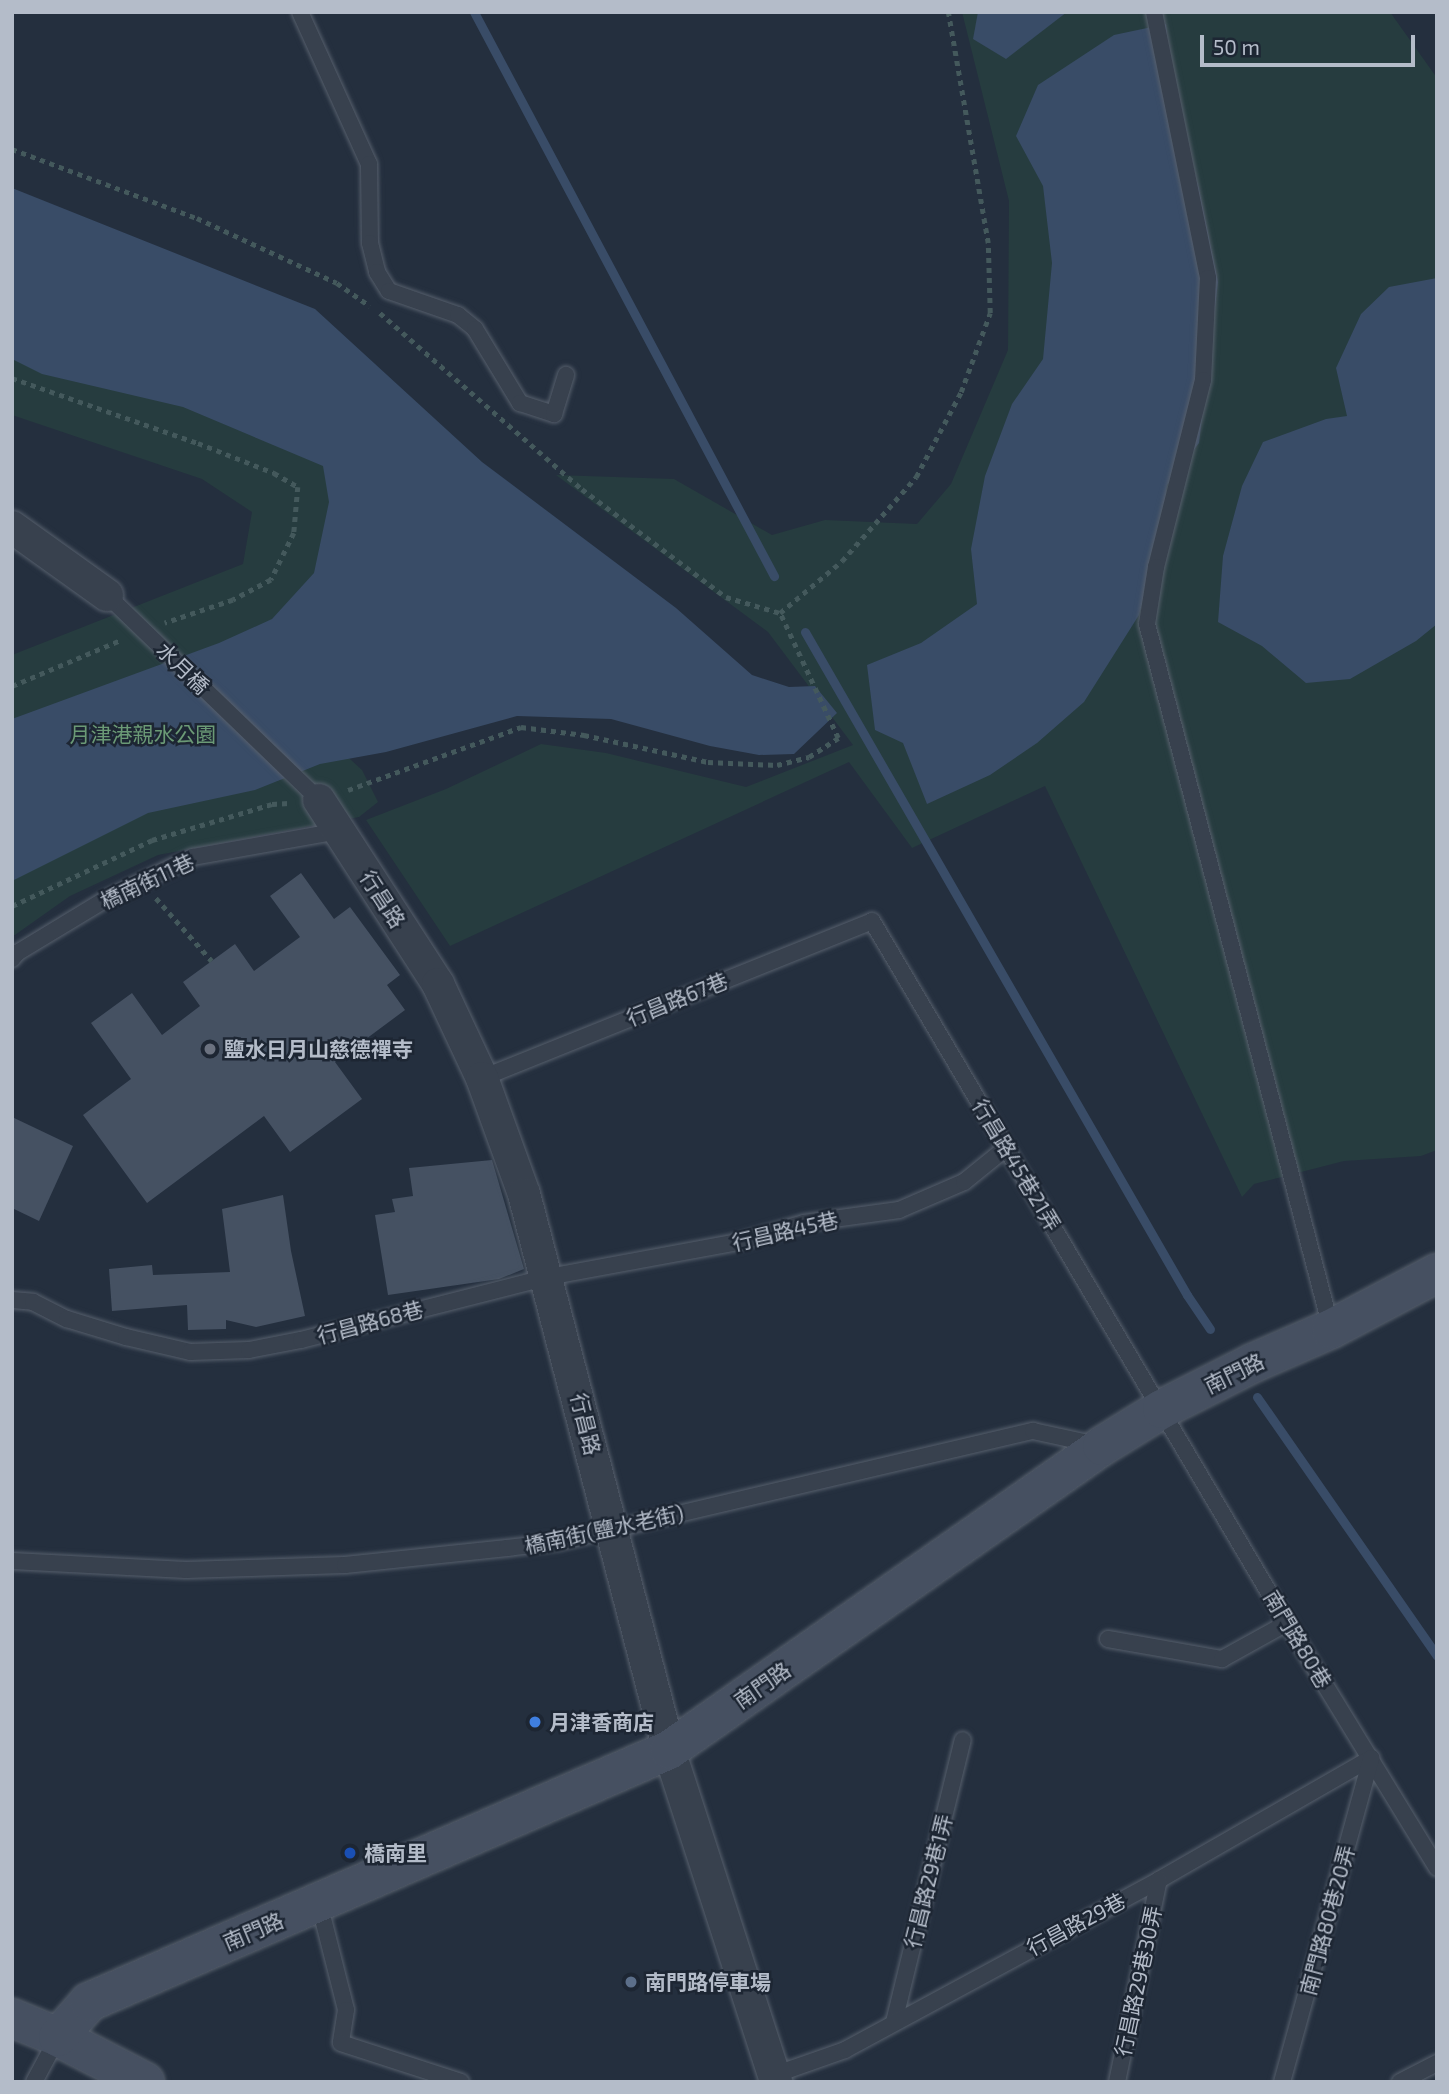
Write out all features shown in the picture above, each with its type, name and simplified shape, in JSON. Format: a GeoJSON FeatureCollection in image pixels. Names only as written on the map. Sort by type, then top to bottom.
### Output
{"type":"FeatureCollection","features":[{"type":"Feature","properties":{"kind":"street"},"geometry":{"type":"LineString","coordinates":[[12,527],[107,595]]}},
{"type":"Feature","properties":{"kind":"street","name":"行昌路"},"geometry":{"type":"LineString","coordinates":[[319,800],[438,984],[482,1078],[524,1194],[548,1277],[669,1750],[775,2078]]}},
{"type":"Feature","properties":{"kind":"street","name":"南門路"},"geometry":{"type":"LineString","coordinates":[[58,2037],[89,2002],[669,1750],[1102,1446],[1161,1409],[1252,1363],[1331,1329],[1437,1273]]}},
{"type":"Feature","properties":{"kind":"street"},"geometry":{"type":"LineString","coordinates":[[12,2018],[58,2037],[145,2082]]}},
{"type":"Feature","properties":{"kind":"lane"},"geometry":{"type":"LineString","coordinates":[[300,12],[369,164],[370,243],[377,272],[390,291],[458,315],[475,329],[520,403],[554,414],[566,375]]}},
{"type":"Feature","properties":{"kind":"lane"},"geometry":{"type":"LineString","coordinates":[[1154,12],[1208,278],[1203,380],[1156,566],[1147,624],[1331,1329]]}},
{"type":"Feature","properties":{"kind":"lane","name":"水月橋"},"geometry":{"type":"LineString","coordinates":[[107,595],[319,800]]}},
{"type":"Feature","properties":{"kind":"lane","name":"橋南街11巷"},"geometry":{"type":"LineString","coordinates":[[12,959],[17,953],[95,905],[193,857],[339,831]]}},
{"type":"Feature","properties":{"kind":"lane","name":"行昌路67巷"},"geometry":{"type":"LineString","coordinates":[[482,1078],[872,921]]}},
{"type":"Feature","properties":{"kind":"lane","name":"行昌路45巷21弄"},"geometry":{"type":"LineString","coordinates":[[872,921],[1161,1409]]}},
{"type":"Feature","properties":{"kind":"lane","name":"行昌路45巷"},"geometry":{"type":"LineString","coordinates":[[548,1277],[739,1242],[804,1223],[899,1210],[964,1182],[1006,1148]]}},
{"type":"Feature","properties":{"kind":"lane","name":"行昌路68巷"},"geometry":{"type":"LineString","coordinates":[[12,1300],[33,1302],[67,1319],[190,1352],[249,1350],[301,1340],[548,1277]]}},
{"type":"Feature","properties":{"kind":"lane","name":"南門路80巷"},"geometry":{"type":"LineString","coordinates":[[1161,1409],[1287,1623],[1437,1868]]}},
{"type":"Feature","properties":{"kind":"lane","name":"橋南街(鹽水老街)"},"geometry":{"type":"LineString","coordinates":[[12,1561],[186,1570],[345,1565],[559,1542],[1033,1431],[1102,1446]]}},
{"type":"Feature","properties":{"kind":"lane"},"geometry":{"type":"LineString","coordinates":[[1108,1639],[1222,1659],[1287,1623]]}},
{"type":"Feature","properties":{"kind":"lane","name":"行昌路29巷1弄"},"geometry":{"type":"LineString","coordinates":[[894,2022],[962,1740]]}},
{"type":"Feature","properties":{"kind":"lane","name":"行昌路29巷"},"geometry":{"type":"LineString","coordinates":[[775,2078],[845,2050],[1159,1880],[1371,1758]]}},
{"type":"Feature","properties":{"kind":"lane","name":"南門路80巷20弄"},"geometry":{"type":"LineString","coordinates":[[1282,2082],[1371,1758]]}},
{"type":"Feature","properties":{"kind":"lane","name":"行昌路29巷30弄"},"geometry":{"type":"LineString","coordinates":[[1117,2082],[1159,1880]]}},
{"type":"Feature","properties":{"kind":"lane"},"geometry":{"type":"LineString","coordinates":[[319,1903],[346,2010],[341,2043],[461,2082]]}},
{"type":"Feature","properties":{"kind":"lane"},"geometry":{"type":"LineString","coordinates":[[34,2082],[58,2037]]}},
{"type":"Feature","properties":{"kind":"lane"},"geometry":{"type":"LineString","coordinates":[[1399,2082],[1437,2063]]}},
{"type":"Feature","properties":{"kind":"path"},"geometry":{"type":"LineString","coordinates":[[780,614],[842,561],[916,477],[961,392],[990,313],[988,243],[948,12]]}},
{"type":"Feature","properties":{"kind":"path"},"geometry":{"type":"LineString","coordinates":[[12,149],[197,218],[337,283],[389,319],[582,489],[726,597],[780,614],[838,738],[809,757],[777,765],[708,762],[583,735],[521,727],[319,800],[272,804],[152,840],[12,906]]}},
{"type":"Feature","properties":{"kind":"path"},"geometry":{"type":"LineString","coordinates":[[12,378],[198,443],[274,473],[298,487],[294,533],[271,580],[233,600],[144,631],[12,686]]}},
{"type":"Feature","properties":{"kind":"path"},"geometry":{"type":"LineString","coordinates":[[143,881],[212,961]]}},
{"type":"Feature","properties":{"kind":"green space"},"geometry":{"type":"Polygon","coordinates":[[[962,12],[1390,12],[1437,78],[1437,1150],[1421,1156],[1344,1161],[1254,1184],[1242,1197],[1045,786],[912,848],[849,762],[450,946],[366,820],[446,789],[541,744],[606,753],[746,787],[853,745],[768,632],[556,475],[674,479],[772,535],[825,520],[917,524],[951,484],[1008,350],[1009,201],[962,12]]]}},
{"type":"Feature","properties":{"kind":"green space","name":"月津港親水公園"},"geometry":{"type":"Polygon","coordinates":[[[12,298],[331,434],[333,568],[233,652],[362,770],[378,802],[359,817],[158,855],[70,896],[12,937],[12,655],[243,564],[252,512],[202,479],[12,415],[12,298]]]}},
{"type":"Feature","properties":{"kind":"water"},"geometry":{"type":"Polygon","coordinates":[[[978,12],[1067,12],[1006,59],[973,39],[978,12]]]}},
{"type":"Feature","properties":{"kind":"water"},"geometry":{"type":"Polygon","coordinates":[[[1166,24],[1172,90],[1199,189],[1218,282],[1199,443],[1167,485],[1163,525],[1139,615],[1084,702],[1037,743],[990,775],[927,804],[903,743],[875,730],[867,665],[921,643],[977,604],[971,549],[985,476],[1012,404],[1043,359],[1052,263],[1043,186],[1016,136],[1038,85],[1114,35],[1166,24]]]}},
{"type":"Feature","properties":{"kind":"water"},"geometry":{"type":"Polygon","coordinates":[[[12,188],[315,309],[482,462],[676,608],[752,675],[789,687],[815,686],[837,713],[794,754],[759,755],[710,746],[611,719],[517,716],[386,752],[320,764],[255,790],[148,813],[12,881],[12,719],[219,643],[272,619],[314,573],[329,502],[323,466],[183,407],[42,374],[12,359],[12,188]]]}},
{"type":"Feature","properties":{"kind":"water"},"geometry":{"type":"Polygon","coordinates":[[[1437,278],[1437,624],[1416,641],[1350,679],[1306,683],[1262,646],[1218,622],[1223,556],[1242,486],[1263,442],[1326,419],[1347,416],[1336,368],[1361,314],[1389,287],[1437,278]]]}},
{"type":"Feature","properties":{"kind":"building","name":"鹽水日月山慈德禪寺"},"geometry":{"type":"Polygon","coordinates":[[[301,873],[334,919],[350,907],[400,975],[387,985],[405,1010],[335,1062],[362,1099],[290,1152],[264,1116],[147,1203],[83,1115],[131,1079],[91,1023],[132,993],[162,1035],[200,1006],[183,982],[235,944],[254,971],[300,937],[270,896],[301,873]]]}},
{"type":"Feature","properties":{"kind":"building"},"geometry":{"type":"Polygon","coordinates":[[[12,1117],[73,1146],[39,1221],[12,1208],[12,1117]]]}},
{"type":"Feature","properties":{"kind":"building"},"geometry":{"type":"Polygon","coordinates":[[[492,1160],[524,1269],[499,1279],[388,1295],[375,1215],[395,1212],[392,1199],[413,1196],[409,1168],[492,1160]]]}},
{"type":"Feature","properties":{"kind":"building"},"geometry":{"type":"Polygon","coordinates":[[[283,1195],[291,1251],[305,1316],[256,1327],[226,1320],[226,1329],[188,1330],[187,1305],[112,1311],[109,1269],[152,1265],[153,1275],[230,1272],[222,1209],[283,1195]]]}},
{"type":"Feature","properties":{"kind":"waterway"},"geometry":{"type":"LineString","coordinates":[[474,12],[774,576]]}},
{"type":"Feature","properties":{"kind":"waterway"},"geometry":{"type":"LineString","coordinates":[[805,632],[1187,1295],[1210,1329]]}},
{"type":"Feature","properties":{"kind":"waterway"},"geometry":{"type":"LineString","coordinates":[[1257,1397],[1437,1656]]}},
{"type":"Feature","properties":{"kind":"place","name":"鹽水日月山慈德禪寺"},"geometry":{"type":"Point","coordinates":[210,1049]}},
{"type":"Feature","properties":{"kind":"place","name":"月津香商店"},"geometry":{"type":"Point","coordinates":[535,1722]}},
{"type":"Feature","properties":{"kind":"place","name":"橋南里"},"geometry":{"type":"Point","coordinates":[350,1853]}},
{"type":"Feature","properties":{"kind":"place","name":"南門路停車場"},"geometry":{"type":"Point","coordinates":[631,1982]}}]}
